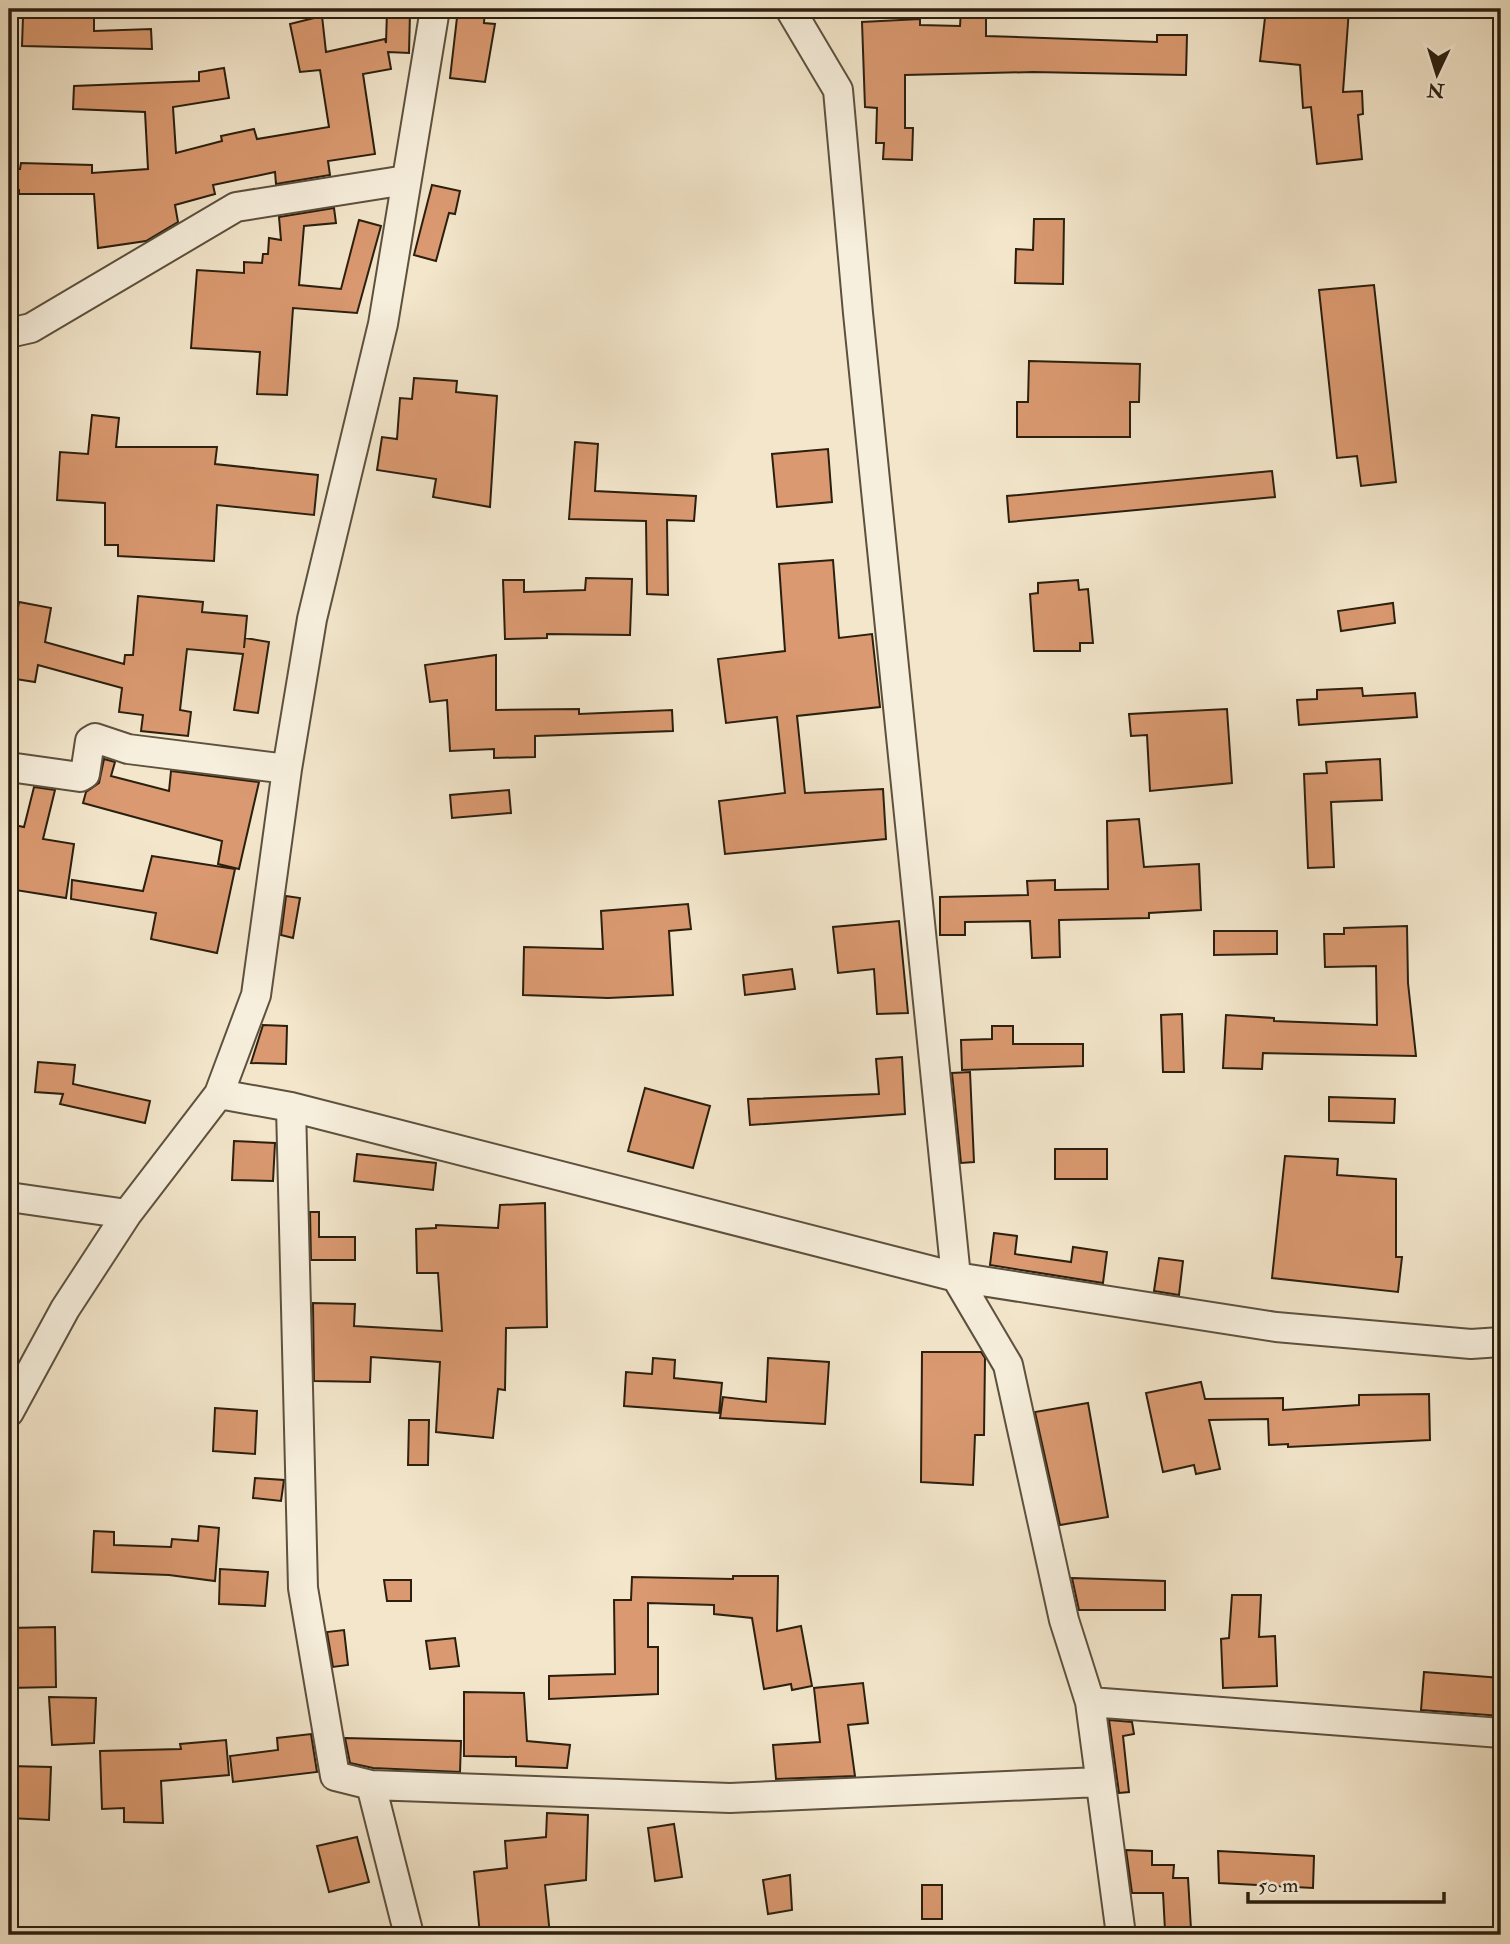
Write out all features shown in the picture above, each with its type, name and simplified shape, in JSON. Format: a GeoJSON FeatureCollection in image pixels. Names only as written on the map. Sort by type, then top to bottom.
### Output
{"type":"FeatureCollection","features":[{"type":"Feature","properties":{"kind":"street"},"geometry":{"type":"LineString","coordinates":[[9,1412],[65,1310],[127,1214],[219,1094],[256,995],[287,769],[312,619],[383,324],[406,180],[417,131],[435,9]]}},
{"type":"Feature","properties":{"kind":"street"},"geometry":{"type":"LineString","coordinates":[[790,9],[838,90],[956,1277],[1008,1365],[1064,1620],[1090,1702],[1121,1935]]}},
{"type":"Feature","properties":{"kind":"street"},"geometry":{"type":"LineString","coordinates":[[9,333],[31,328],[236,207],[406,180]]}},
{"type":"Feature","properties":{"kind":"street"},"geometry":{"type":"LineString","coordinates":[[9,767],[80,777],[85,774],[90,741],[95,738],[128,749],[287,769]]}},
{"type":"Feature","properties":{"kind":"street"},"geometry":{"type":"LineString","coordinates":[[219,1094],[291,1107],[956,1277],[1276,1327],[1471,1344],[1501,1342]]}},
{"type":"Feature","properties":{"kind":"street"},"geometry":{"type":"LineString","coordinates":[[291,1107],[303,1588],[335,1776],[372,1785],[730,1798],[1100,1782]]}},
{"type":"Feature","properties":{"kind":"street"},"geometry":{"type":"LineString","coordinates":[[9,1197],[127,1214]]}},
{"type":"Feature","properties":{"kind":"street"},"geometry":{"type":"LineString","coordinates":[[1090,1702],[1501,1733]]}},
{"type":"Feature","properties":{"kind":"street"},"geometry":{"type":"LineString","coordinates":[[372,1785],[409,1935]]}},
{"type":"Feature","properties":{"kind":"building"},"geometry":{"type":"Polygon","coordinates":[[[458,9],[485,9],[484,23],[495,24],[485,82],[450,78],[458,9]]]}},
{"type":"Feature","properties":{"kind":"building"},"geometry":{"type":"Polygon","coordinates":[[[1266,9],[1349,9],[1343,92],[1362,91],[1363,114],[1358,115],[1362,159],[1317,164],[1311,107],[1303,108],[1300,65],[1260,61],[1266,9]]]}},
{"type":"Feature","properties":{"kind":"building"},"geometry":{"type":"Polygon","coordinates":[[[961,10],[986,11],[986,36],[1157,42],[1157,35],[1187,35],[1186,75],[1033,72],[905,75],[905,128],[913,128],[912,160],[883,159],[884,143],[876,143],[877,108],[865,107],[862,22],[920,19],[920,25],[960,26],[961,10]]]}},
{"type":"Feature","properties":{"kind":"building"},"geometry":{"type":"Polygon","coordinates":[[[387,11],[410,12],[409,53],[388,52],[391,69],[363,74],[375,154],[328,161],[330,175],[276,184],[275,172],[213,185],[215,194],[175,205],[178,222],[146,241],[98,248],[94,194],[19,194],[19,190],[9,190],[9,169],[20,169],[21,163],[92,165],[92,173],[148,169],[145,112],[73,109],[74,86],[199,81],[199,72],[224,68],[229,98],[173,107],[176,153],[222,141],[221,136],[254,129],[257,139],[329,127],[320,70],[300,72],[290,24],[322,16],[326,52],[385,39],[386,43],[387,11]]]}},
{"type":"Feature","properties":{"kind":"building"},"geometry":{"type":"Polygon","coordinates":[[[23,17],[94,18],[94,31],[151,29],[152,49],[22,46],[23,17]]]}},
{"type":"Feature","properties":{"kind":"building"},"geometry":{"type":"Polygon","coordinates":[[[432,185],[460,191],[455,214],[449,213],[436,261],[414,255],[432,185]]]}},
{"type":"Feature","properties":{"kind":"building"},"geometry":{"type":"Polygon","coordinates":[[[334,208],[336,223],[304,226],[299,285],[341,289],[359,220],[381,226],[357,313],[293,308],[287,395],[257,394],[260,352],[191,348],[197,270],[244,273],[244,262],[262,263],[263,254],[268,254],[269,238],[281,240],[279,217],[334,208]]]}},
{"type":"Feature","properties":{"kind":"building"},"geometry":{"type":"Polygon","coordinates":[[[1034,219],[1064,219],[1063,284],[1015,283],[1016,249],[1033,250],[1034,219]]]}},
{"type":"Feature","properties":{"kind":"building"},"geometry":{"type":"Polygon","coordinates":[[[1374,285],[1396,482],[1361,486],[1357,456],[1337,458],[1319,290],[1374,285]]]}},
{"type":"Feature","properties":{"kind":"building"},"geometry":{"type":"Polygon","coordinates":[[[1029,361],[1140,364],[1139,402],[1130,402],[1130,437],[1017,437],[1017,402],[1028,402],[1029,361]]]}},
{"type":"Feature","properties":{"kind":"building"},"geometry":{"type":"Polygon","coordinates":[[[414,378],[457,381],[456,392],[497,396],[490,507],[433,497],[436,479],[377,470],[382,437],[397,439],[400,398],[412,399],[414,378]]]}},
{"type":"Feature","properties":{"kind":"building"},"geometry":{"type":"Polygon","coordinates":[[[92,415],[119,418],[116,447],[217,447],[215,464],[318,475],[314,515],[217,505],[214,561],[118,556],[118,545],[105,545],[105,503],[57,500],[60,452],[88,454],[92,415]]]}},
{"type":"Feature","properties":{"kind":"building"},"geometry":{"type":"Polygon","coordinates":[[[575,442],[598,444],[595,491],[696,496],[694,521],[667,520],[668,595],[647,594],[646,521],[569,519],[575,442]]]}},
{"type":"Feature","properties":{"kind":"building"},"geometry":{"type":"Polygon","coordinates":[[[828,449],[832,502],[777,507],[772,454],[828,449]]]}},
{"type":"Feature","properties":{"kind":"building"},"geometry":{"type":"Polygon","coordinates":[[[1272,471],[1275,497],[1009,522],[1007,496],[1272,471]]]}},
{"type":"Feature","properties":{"kind":"building"},"geometry":{"type":"Polygon","coordinates":[[[833,560],[839,638],[872,634],[880,707],[797,716],[805,793],[883,789],[886,839],[725,854],[719,801],[785,793],[777,717],[726,723],[718,659],[785,651],[779,564],[833,560]]]}},
{"type":"Feature","properties":{"kind":"building"},"geometry":{"type":"Polygon","coordinates":[[[586,578],[632,579],[630,635],[547,634],[547,638],[505,639],[503,580],[524,580],[524,592],[585,590],[586,578]]]}},
{"type":"Feature","properties":{"kind":"building"},"geometry":{"type":"Polygon","coordinates":[[[1078,580],[1079,590],[1088,589],[1093,643],[1080,643],[1080,651],[1034,651],[1030,594],[1038,593],[1038,583],[1078,580]]]}},
{"type":"Feature","properties":{"kind":"building"},"geometry":{"type":"Polygon","coordinates":[[[138,596],[203,602],[202,612],[247,616],[244,648],[245,638],[269,642],[258,713],[234,710],[243,654],[187,649],[180,710],[191,712],[188,736],[141,731],[143,715],[119,712],[122,688],[38,665],[35,682],[9,678],[9,657],[19,602],[51,608],[45,642],[124,664],[125,655],[133,655],[138,596]]]}},
{"type":"Feature","properties":{"kind":"building"},"geometry":{"type":"Polygon","coordinates":[[[1393,603],[1395,623],[1341,631],[1338,611],[1393,603]]]}},
{"type":"Feature","properties":{"kind":"building"},"geometry":{"type":"Polygon","coordinates":[[[496,655],[496,710],[579,709],[579,714],[672,710],[673,731],[535,736],[535,757],[494,758],[494,749],[450,751],[447,700],[430,702],[425,665],[496,655]]]}},
{"type":"Feature","properties":{"kind":"building"},"geometry":{"type":"Polygon","coordinates":[[[1362,688],[1363,696],[1415,693],[1417,717],[1299,725],[1297,700],[1317,699],[1317,690],[1362,688]]]}},
{"type":"Feature","properties":{"kind":"building"},"geometry":{"type":"Polygon","coordinates":[[[1227,709],[1232,783],[1150,791],[1147,735],[1131,736],[1129,714],[1227,709]]]}},
{"type":"Feature","properties":{"kind":"building"},"geometry":{"type":"Polygon","coordinates":[[[104,759],[115,762],[111,776],[169,791],[171,771],[259,782],[239,869],[218,864],[222,841],[83,803],[86,792],[99,783],[104,759]]]}},
{"type":"Feature","properties":{"kind":"building"},"geometry":{"type":"Polygon","coordinates":[[[1380,759],[1382,800],[1331,802],[1334,867],[1308,868],[1304,774],[1327,773],[1326,762],[1380,759]]]}},
{"type":"Feature","properties":{"kind":"building"},"geometry":{"type":"Polygon","coordinates":[[[34,787],[55,790],[43,839],[74,844],[66,898],[9,889],[9,824],[24,827],[34,787]]]}},
{"type":"Feature","properties":{"kind":"building"},"geometry":{"type":"Polygon","coordinates":[[[509,790],[511,813],[452,818],[450,795],[509,790]]]}},
{"type":"Feature","properties":{"kind":"building"},"geometry":{"type":"Polygon","coordinates":[[[1139,819],[1144,867],[1199,864],[1201,910],[1149,913],[1149,918],[1059,920],[1060,957],[1032,958],[1030,921],[965,922],[965,935],[940,935],[940,897],[1028,895],[1027,881],[1055,880],[1055,890],[1108,889],[1107,821],[1139,819]]]}},
{"type":"Feature","properties":{"kind":"building"},"geometry":{"type":"Polygon","coordinates":[[[152,856],[235,869],[217,953],[151,939],[156,913],[71,899],[72,880],[143,891],[152,856]]]}},
{"type":"Feature","properties":{"kind":"building"},"geometry":{"type":"Polygon","coordinates":[[[286,896],[300,898],[293,938],[281,935],[286,896]]]}},
{"type":"Feature","properties":{"kind":"building"},"geometry":{"type":"Polygon","coordinates":[[[688,904],[691,929],[669,931],[673,995],[608,998],[523,995],[524,947],[603,949],[601,911],[688,904]]]}},
{"type":"Feature","properties":{"kind":"building"},"geometry":{"type":"Polygon","coordinates":[[[899,921],[908,1013],[877,1014],[874,969],[838,973],[833,927],[899,921]]]}},
{"type":"Feature","properties":{"kind":"building"},"geometry":{"type":"Polygon","coordinates":[[[1407,926],[1408,983],[1416,1056],[1263,1053],[1262,1069],[1223,1068],[1226,1015],[1274,1018],[1274,1021],[1377,1025],[1376,966],[1325,967],[1324,934],[1344,934],[1344,928],[1407,926]]]}},
{"type":"Feature","properties":{"kind":"building"},"geometry":{"type":"Polygon","coordinates":[[[1214,931],[1277,931],[1277,954],[1214,955],[1214,931]]]}},
{"type":"Feature","properties":{"kind":"building"},"geometry":{"type":"Polygon","coordinates":[[[792,969],[795,989],[745,995],[743,975],[792,969]]]}},
{"type":"Feature","properties":{"kind":"building"},"geometry":{"type":"Polygon","coordinates":[[[1182,1014],[1184,1072],[1163,1072],[1161,1015],[1182,1014]]]}},
{"type":"Feature","properties":{"kind":"building"},"geometry":{"type":"Polygon","coordinates":[[[263,1025],[287,1026],[286,1064],[251,1063],[263,1025]]]}},
{"type":"Feature","properties":{"kind":"building"},"geometry":{"type":"Polygon","coordinates":[[[992,1026],[1013,1026],[1013,1044],[1083,1044],[1083,1066],[962,1070],[961,1040],[992,1039],[992,1026]]]}},
{"type":"Feature","properties":{"kind":"building"},"geometry":{"type":"Polygon","coordinates":[[[902,1057],[905,1114],[750,1125],[748,1099],[879,1094],[876,1059],[902,1057]]]}},
{"type":"Feature","properties":{"kind":"building"},"geometry":{"type":"Polygon","coordinates":[[[38,1062],[75,1065],[73,1084],[150,1101],[145,1123],[60,1104],[63,1094],[35,1092],[38,1062]]]}},
{"type":"Feature","properties":{"kind":"building"},"geometry":{"type":"Polygon","coordinates":[[[970,1072],[974,1162],[961,1163],[952,1073],[970,1072]]]}},
{"type":"Feature","properties":{"kind":"building"},"geometry":{"type":"Polygon","coordinates":[[[645,1088],[710,1106],[693,1168],[628,1151],[645,1088]]]}},
{"type":"Feature","properties":{"kind":"building"},"geometry":{"type":"Polygon","coordinates":[[[1329,1097],[1395,1099],[1394,1123],[1329,1121],[1329,1097]]]}},
{"type":"Feature","properties":{"kind":"building"},"geometry":{"type":"Polygon","coordinates":[[[234,1141],[275,1143],[273,1181],[232,1180],[234,1141]]]}},
{"type":"Feature","properties":{"kind":"building"},"geometry":{"type":"Polygon","coordinates":[[[1055,1149],[1107,1149],[1107,1179],[1055,1179],[1055,1149]]]}},
{"type":"Feature","properties":{"kind":"building"},"geometry":{"type":"Polygon","coordinates":[[[357,1154],[436,1163],[433,1190],[354,1181],[357,1154]]]}},
{"type":"Feature","properties":{"kind":"building"},"geometry":{"type":"Polygon","coordinates":[[[1285,1156],[1338,1159],[1337,1175],[1396,1179],[1396,1257],[1402,1257],[1398,1292],[1272,1278],[1285,1156]]]}},
{"type":"Feature","properties":{"kind":"building"},"geometry":{"type":"Polygon","coordinates":[[[545,1203],[547,1327],[506,1328],[505,1390],[498,1389],[493,1438],[436,1432],[440,1362],[371,1357],[370,1382],[314,1381],[313,1303],[355,1304],[354,1326],[442,1331],[438,1273],[417,1273],[416,1229],[436,1228],[436,1225],[498,1228],[500,1205],[545,1203]]]}},
{"type":"Feature","properties":{"kind":"building"},"geometry":{"type":"Polygon","coordinates":[[[310,1212],[319,1212],[319,1237],[355,1237],[355,1260],[311,1260],[310,1212]]]}},
{"type":"Feature","properties":{"kind":"building"},"geometry":{"type":"Polygon","coordinates":[[[994,1233],[1017,1236],[1015,1254],[1071,1262],[1073,1247],[1107,1252],[1103,1283],[990,1265],[994,1233]]]}},
{"type":"Feature","properties":{"kind":"building"},"geometry":{"type":"Polygon","coordinates":[[[1159,1258],[1183,1261],[1179,1295],[1154,1291],[1159,1258]]]}},
{"type":"Feature","properties":{"kind":"building"},"geometry":{"type":"Polygon","coordinates":[[[922,1352],[981,1352],[985,1358],[984,1435],[975,1435],[973,1485],[921,1482],[922,1352]]]}},
{"type":"Feature","properties":{"kind":"building"},"geometry":{"type":"Polygon","coordinates":[[[653,1358],[675,1360],[674,1378],[722,1383],[719,1413],[624,1406],[626,1372],[652,1374],[653,1358]]]}},
{"type":"Feature","properties":{"kind":"building"},"geometry":{"type":"Polygon","coordinates":[[[768,1358],[829,1362],[825,1424],[720,1418],[723,1397],[766,1402],[768,1358]]]}},
{"type":"Feature","properties":{"kind":"building"},"geometry":{"type":"Polygon","coordinates":[[[1201,1382],[1205,1399],[1283,1398],[1283,1410],[1359,1405],[1359,1395],[1429,1394],[1430,1440],[1288,1447],[1288,1444],[1269,1445],[1268,1419],[1209,1420],[1220,1469],[1196,1474],[1194,1465],[1163,1472],[1146,1393],[1201,1382]]]}},
{"type":"Feature","properties":{"kind":"building"},"geometry":{"type":"Polygon","coordinates":[[[1088,1403],[1108,1517],[1060,1525],[1035,1412],[1088,1403]]]}},
{"type":"Feature","properties":{"kind":"building"},"geometry":{"type":"Polygon","coordinates":[[[215,1408],[257,1411],[255,1454],[213,1451],[215,1408]]]}},
{"type":"Feature","properties":{"kind":"building"},"geometry":{"type":"Polygon","coordinates":[[[409,1420],[429,1420],[428,1465],[408,1465],[409,1420]]]}},
{"type":"Feature","properties":{"kind":"building"},"geometry":{"type":"Polygon","coordinates":[[[255,1478],[284,1480],[281,1501],[253,1498],[255,1478]]]}},
{"type":"Feature","properties":{"kind":"building"},"geometry":{"type":"Polygon","coordinates":[[[199,1526],[219,1528],[215,1581],[169,1575],[92,1572],[94,1531],[114,1532],[114,1545],[171,1547],[172,1539],[198,1541],[199,1526]]]}},
{"type":"Feature","properties":{"kind":"building"},"geometry":{"type":"Polygon","coordinates":[[[220,1569],[268,1572],[265,1606],[219,1604],[220,1569]]]}},
{"type":"Feature","properties":{"kind":"building"},"geometry":{"type":"Polygon","coordinates":[[[733,1576],[778,1576],[777,1631],[801,1626],[812,1686],[792,1690],[791,1684],[764,1689],[752,1618],[714,1614],[714,1605],[648,1603],[648,1647],[658,1647],[658,1694],[549,1699],[549,1676],[615,1674],[614,1600],[631,1600],[632,1577],[733,1579],[733,1576]]]}},
{"type":"Feature","properties":{"kind":"building"},"geometry":{"type":"Polygon","coordinates":[[[1072,1578],[1165,1581],[1165,1610],[1079,1610],[1072,1578]]]}},
{"type":"Feature","properties":{"kind":"building"},"geometry":{"type":"Polygon","coordinates":[[[384,1580],[411,1580],[411,1601],[387,1601],[384,1580]]]}},
{"type":"Feature","properties":{"kind":"building"},"geometry":{"type":"Polygon","coordinates":[[[1232,1595],[1261,1595],[1259,1637],[1275,1636],[1277,1686],[1223,1688],[1221,1639],[1229,1638],[1232,1595]]]}},
{"type":"Feature","properties":{"kind":"building"},"geometry":{"type":"Polygon","coordinates":[[[55,1627],[56,1687],[9,1688],[9,1628],[55,1627]]]}},
{"type":"Feature","properties":{"kind":"building"},"geometry":{"type":"Polygon","coordinates":[[[344,1630],[348,1665],[333,1667],[327,1632],[344,1630]]]}},
{"type":"Feature","properties":{"kind":"building"},"geometry":{"type":"Polygon","coordinates":[[[455,1638],[459,1666],[430,1669],[426,1641],[455,1638]]]}},
{"type":"Feature","properties":{"kind":"building"},"geometry":{"type":"Polygon","coordinates":[[[1424,1672],[1501,1678],[1501,1716],[1421,1710],[1424,1672]]]}},
{"type":"Feature","properties":{"kind":"building"},"geometry":{"type":"Polygon","coordinates":[[[863,1683],[868,1723],[848,1725],[855,1776],[776,1779],[773,1745],[820,1742],[814,1688],[863,1683]]]}},
{"type":"Feature","properties":{"kind":"building"},"geometry":{"type":"Polygon","coordinates":[[[464,1692],[524,1693],[527,1741],[570,1745],[567,1768],[516,1766],[516,1757],[464,1756],[464,1692]]]}},
{"type":"Feature","properties":{"kind":"building"},"geometry":{"type":"Polygon","coordinates":[[[49,1697],[96,1698],[94,1743],[52,1745],[49,1697]]]}},
{"type":"Feature","properties":{"kind":"building"},"geometry":{"type":"Polygon","coordinates":[[[1109,1720],[1132,1722],[1134,1734],[1123,1736],[1129,1792],[1119,1793],[1109,1720]]]}},
{"type":"Feature","properties":{"kind":"building"},"geometry":{"type":"Polygon","coordinates":[[[311,1734],[317,1772],[233,1782],[230,1756],[278,1750],[277,1738],[311,1734]]]}},
{"type":"Feature","properties":{"kind":"building"},"geometry":{"type":"Polygon","coordinates":[[[345,1738],[461,1741],[460,1772],[373,1768],[350,1763],[345,1738]]]}},
{"type":"Feature","properties":{"kind":"building"},"geometry":{"type":"Polygon","coordinates":[[[226,1740],[229,1775],[161,1781],[163,1823],[124,1822],[124,1808],[102,1809],[100,1751],[181,1749],[180,1744],[226,1740]]]}},
{"type":"Feature","properties":{"kind":"building"},"geometry":{"type":"Polygon","coordinates":[[[9,1766],[51,1767],[49,1820],[9,1818],[9,1766]]]}},
{"type":"Feature","properties":{"kind":"building"},"geometry":{"type":"Polygon","coordinates":[[[547,1813],[588,1815],[586,1880],[545,1885],[550,1935],[480,1935],[474,1872],[507,1868],[505,1841],[546,1837],[547,1813]]]}},
{"type":"Feature","properties":{"kind":"building"},"geometry":{"type":"Polygon","coordinates":[[[674,1824],[682,1877],[655,1881],[648,1828],[674,1824]]]}},
{"type":"Feature","properties":{"kind":"building"},"geometry":{"type":"Polygon","coordinates":[[[357,1837],[369,1882],[329,1892],[317,1846],[357,1837]]]}},
{"type":"Feature","properties":{"kind":"building"},"geometry":{"type":"Polygon","coordinates":[[[1126,1850],[1152,1851],[1152,1865],[1174,1865],[1173,1878],[1188,1878],[1191,1929],[1165,1930],[1163,1893],[1132,1893],[1126,1850]]]}},
{"type":"Feature","properties":{"kind":"building"},"geometry":{"type":"Polygon","coordinates":[[[1218,1851],[1314,1856],[1313,1888],[1219,1883],[1218,1851]]]}},
{"type":"Feature","properties":{"kind":"building"},"geometry":{"type":"Polygon","coordinates":[[[790,1875],[792,1910],[768,1914],[763,1880],[790,1875]]]}},
{"type":"Feature","properties":{"kind":"building"},"geometry":{"type":"Polygon","coordinates":[[[922,1885],[942,1885],[942,1919],[922,1919],[922,1885]]]}}]}
